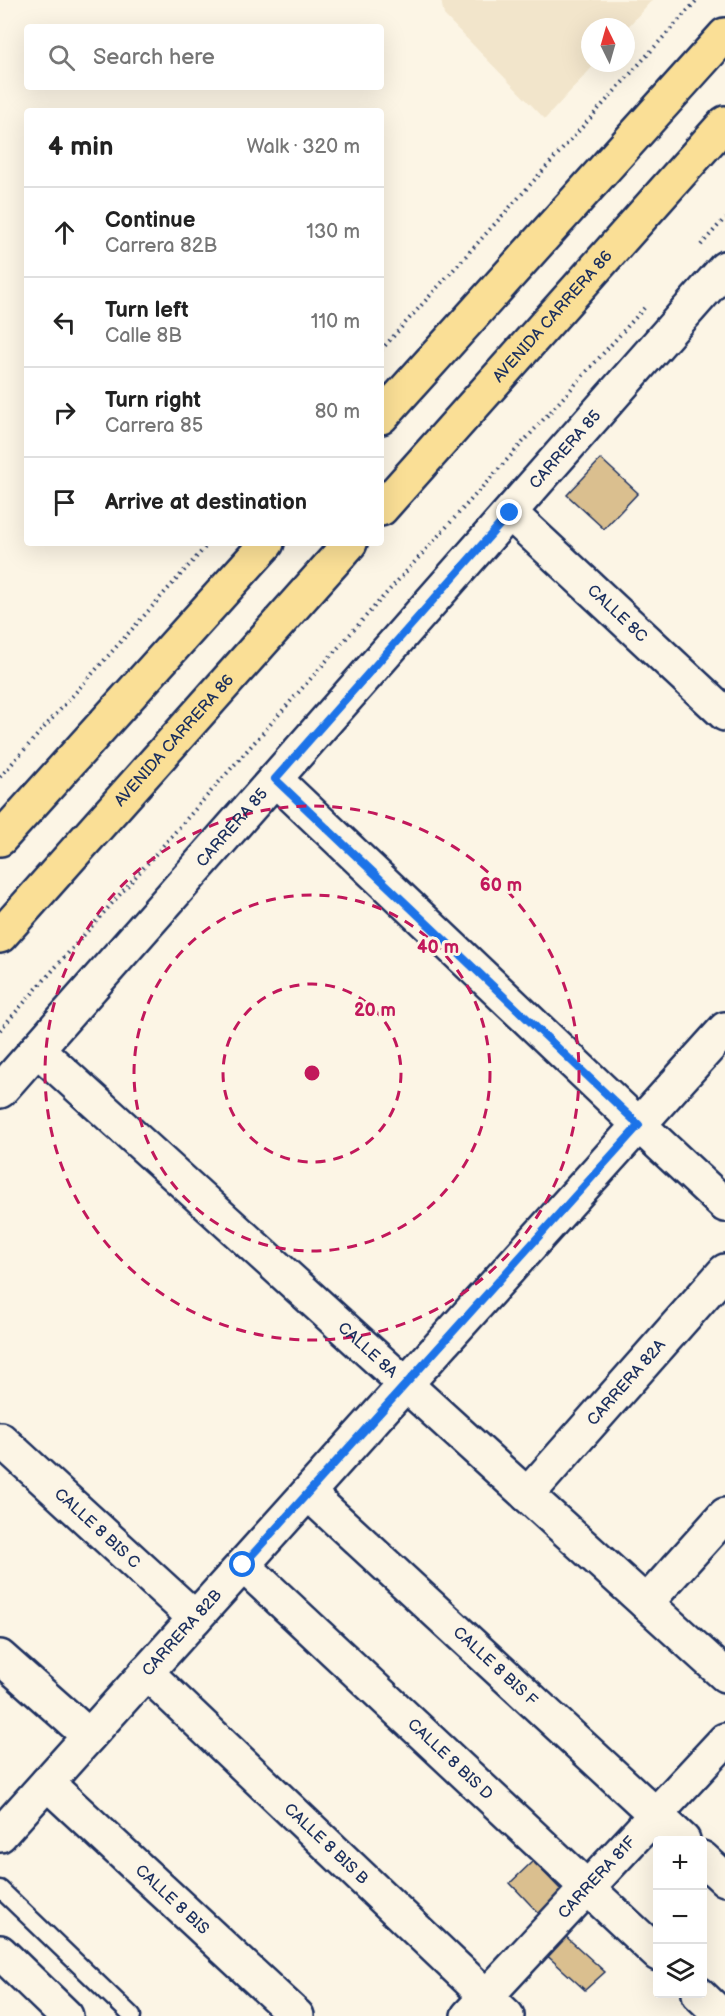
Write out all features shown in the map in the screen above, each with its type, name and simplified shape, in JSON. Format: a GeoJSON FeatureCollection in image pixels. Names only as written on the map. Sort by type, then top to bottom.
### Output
{"type":"FeatureCollection","features":[{"type":"Feature","properties":{"kind":"main road"},"geometry":{"type":"LineString","coordinates":[[384,414],[725,35]]}},
{"type":"Feature","properties":{"kind":"main road","name":"AVENIDA CARRERA 86"},"geometry":{"type":"LineString","coordinates":[[384,506],[725,123]]}},
{"type":"Feature","properties":{"kind":"main road"},"geometry":{"type":"LineString","coordinates":[[0,839],[264,546]]}},
{"type":"Feature","properties":{"kind":"main road","name":"AVENIDA CARRERA 86"},"geometry":{"type":"LineString","coordinates":[[0,936],[348,546]]}},
{"type":"Feature","properties":{"kind":"street","name":"CARRERA 85"},"geometry":{"type":"LineString","coordinates":[[0,1091],[725,268]]}},
{"type":"Feature","properties":{"kind":"street","name":"CALLE 8C"},"geometry":{"type":"LineString","coordinates":[[510,513],[725,714]]}},
{"type":"Feature","properties":{"kind":"street"},"geometry":{"type":"LineString","coordinates":[[275,779],[725,1204]]}},
{"type":"Feature","properties":{"kind":"street","name":"CARRERA 82B"},"geometry":{"type":"LineString","coordinates":[[0,1835],[725,1029]]}},
{"type":"Feature","properties":{"kind":"street","name":"CALLE 8A"},"geometry":{"type":"LineString","coordinates":[[37,1049],[725,1675]]}},
{"type":"Feature","properties":{"kind":"street","name":"CARRERA 82A"},"geometry":{"type":"LineString","coordinates":[[527,1495],[725,1271]]}},
{"type":"Feature","properties":{"kind":"street","name":"CALLE 8 BIS C"},"geometry":{"type":"LineString","coordinates":[[0,1439],[195,1618]]}},
{"type":"Feature","properties":{"kind":"street","name":"CALLE 8 BIS F"},"geometry":{"type":"LineString","coordinates":[[308,1493],[679,1836]]}},
{"type":"Feature","properties":{"kind":"street"},"geometry":{"type":"LineString","coordinates":[[646,1603],[725,1515]]}},
{"type":"Feature","properties":{"kind":"street","name":"CALLE 8 BIS D"},"geometry":{"type":"LineString","coordinates":[[243,1565],[653,1950]]}},
{"type":"Feature","properties":{"kind":"street"},"geometry":{"type":"LineString","coordinates":[[0,1657],[89,1736]]}},
{"type":"Feature","properties":{"kind":"street","name":"CALLE 8 BIS B"},"geometry":{"type":"LineString","coordinates":[[146,1672],[487,2010]]}},
{"type":"Feature","properties":{"kind":"street","name":"CARRERA 81F"},"geometry":{"type":"LineString","coordinates":[[487,2010],[588,1887],[725,1740]]}},
{"type":"Feature","properties":{"kind":"street","name":"CALLE 8 BIS"},"geometry":{"type":"LineString","coordinates":[[47,1783],[297,2016]]}},
{"type":"Feature","properties":{"kind":"street"},"geometry":{"type":"LineString","coordinates":[[707,1863],[725,1879]]}},
{"type":"Feature","properties":{"kind":"street"},"geometry":{"type":"LineString","coordinates":[[1,1954],[66,2016]]}},
{"type":"Feature","properties":{"kind":"street"},"geometry":{"type":"LineString","coordinates":[[703,1998],[722,2016]]}},
{"type":"Feature","properties":{"kind":"lane"},"geometry":{"type":"LineString","coordinates":[[0,1889],[132,2016]]}},
{"type":"Feature","properties":{"kind":"path"},"geometry":{"type":"LineString","coordinates":[[384,347],[698,0]]}},
{"type":"Feature","properties":{"kind":"path"},"geometry":{"type":"LineString","coordinates":[[693,254],[725,218]]}},
{"type":"Feature","properties":{"kind":"path"},"geometry":{"type":"LineString","coordinates":[[0,1030],[374,607],[653,298]]}},
{"type":"Feature","properties":{"kind":"path"},"geometry":{"type":"LineString","coordinates":[[0,777],[206,546]]}},
{"type":"Feature","properties":{"kind":"shaded area"},"geometry":{"type":"Polygon","coordinates":[[[441,0],[652,0],[635,19],[581,18],[581,72],[588,72],[545,119],[444,15],[441,0]]]}},
{"type":"Feature","properties":{"kind":"building"},"geometry":{"type":"Polygon","coordinates":[[[601,459],[638,493],[604,529],[567,495],[601,459]]]}},
{"type":"Feature","properties":{"kind":"building"},"geometry":{"type":"Polygon","coordinates":[[[533,1861],[566,1895],[543,1918],[510,1883],[533,1861]]]}},
{"type":"Feature","properties":{"kind":"building"},"geometry":{"type":"Polygon","coordinates":[[[562,1933],[605,1972],[585,1990],[542,1951],[562,1933]]]}},
{"type":"Feature","properties":{"kind":"route"},"geometry":{"type":"LineString","coordinates":[[243,1565],[639,1125],[275,779],[510,513]]}}]}
